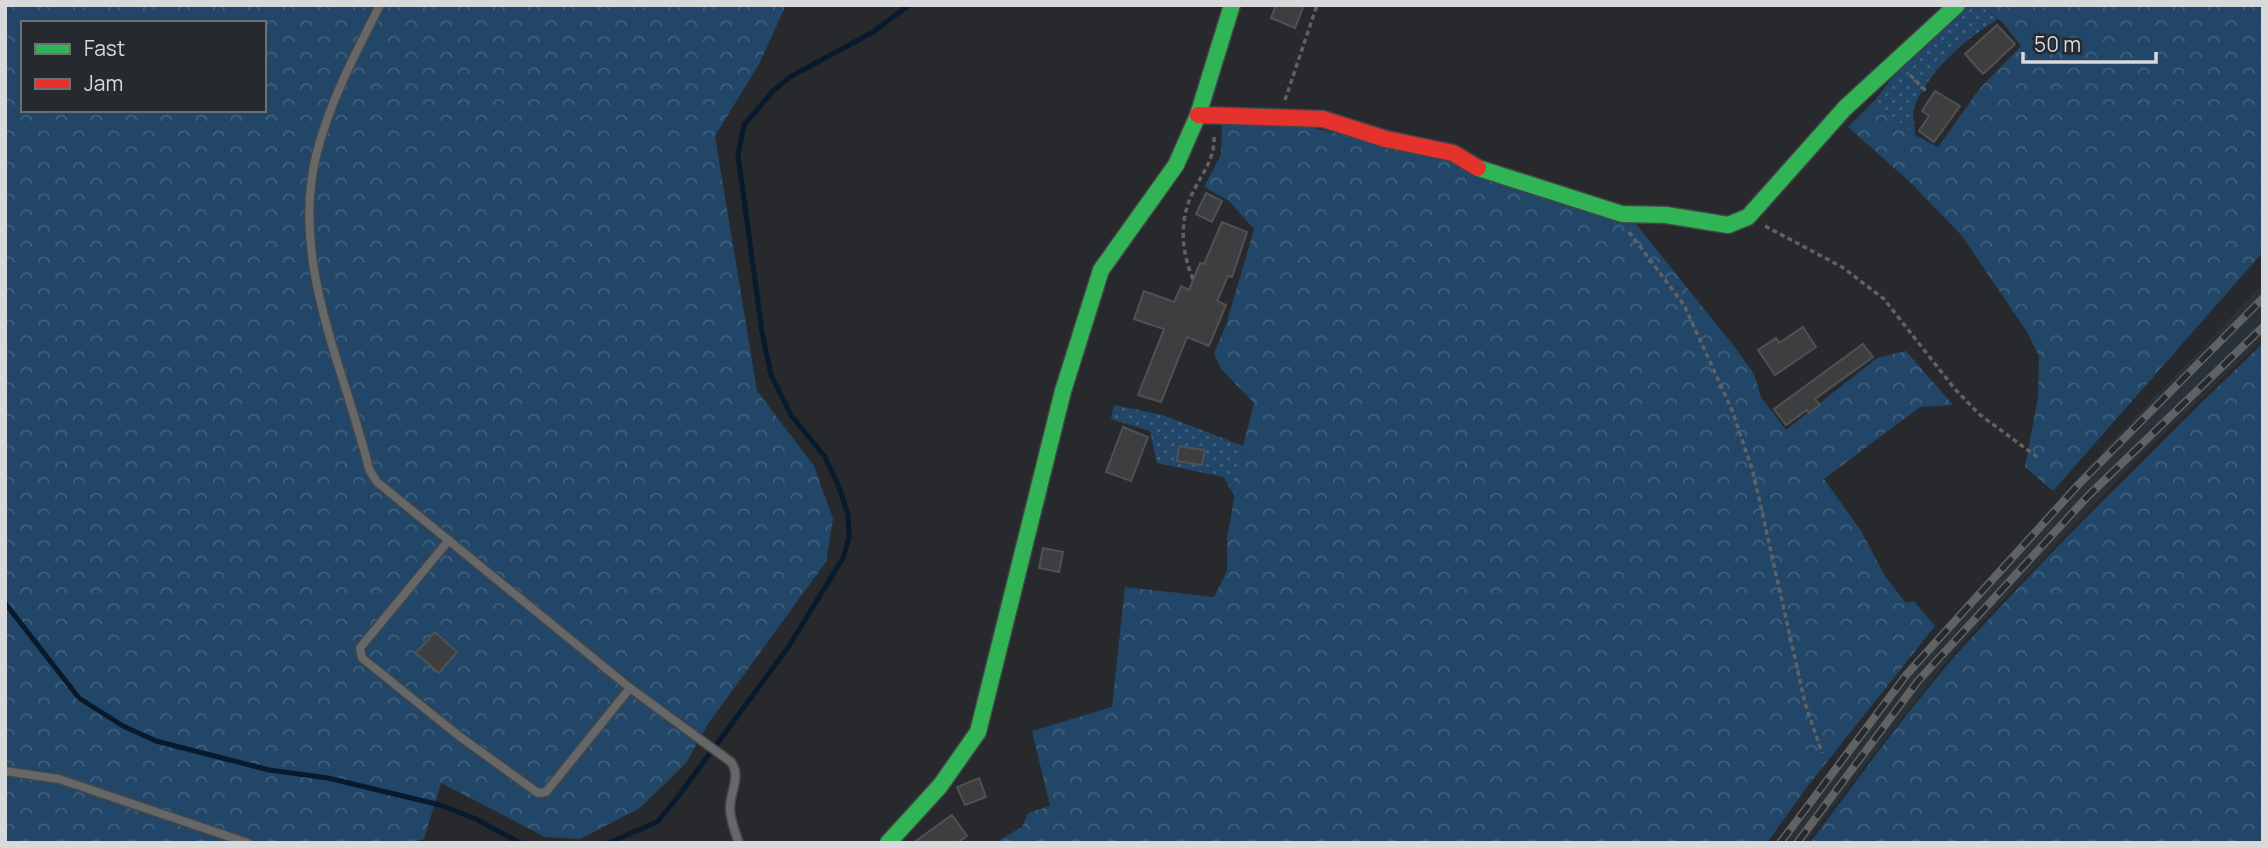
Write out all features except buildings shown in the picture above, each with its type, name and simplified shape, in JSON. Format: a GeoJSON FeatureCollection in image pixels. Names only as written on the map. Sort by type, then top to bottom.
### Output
{"type":"FeatureCollection","features":[{"type":"Feature","properties":{"kind":"street"},"geometry":{"type":"LineString","coordinates":[[888,843],[947,778],[978,732],[1063,391],[1101,270],[1176,165],[1206,116],[1232,5]]}},
{"type":"Feature","properties":{"kind":"street"},"geometry":{"type":"LineString","coordinates":[[1206,116],[1280,115],[1323,119],[1386,139],[1453,153],[1483,171],[1622,214],[1666,215],[1728,225],[1748,217],[1844,108],[1900,60],[1957,5]]}},
{"type":"Feature","properties":{"kind":"lane"},"geometry":{"type":"LineString","coordinates":[[380,5],[326,120],[316,155],[311,204],[317,295],[369,469],[377,482],[630,688],[724,756],[736,768],[730,813],[739,843]]}},
{"type":"Feature","properties":{"kind":"lane"},"geometry":{"type":"LineString","coordinates":[[449,540],[360,648],[362,658],[459,736],[538,793],[546,792],[630,688]]}},
{"type":"Feature","properties":{"kind":"lane"},"geometry":{"type":"LineString","coordinates":[[5,771],[58,779],[248,843]]}},
{"type":"Feature","properties":{"kind":"path"},"geometry":{"type":"LineString","coordinates":[[1280,115],[1317,5]]}},
{"type":"Feature","properties":{"kind":"path"},"geometry":{"type":"LineString","coordinates":[[1900,60],[1928,93]]}},
{"type":"Feature","properties":{"kind":"path"},"geometry":{"type":"LineString","coordinates":[[1192,279],[1186,263],[1182,224],[1185,211],[1214,153],[1206,116]]}},
{"type":"Feature","properties":{"kind":"path"},"geometry":{"type":"LineString","coordinates":[[1622,214],[1627,229],[1684,305],[1732,410],[1753,471],[1805,703],[1822,753]]}},
{"type":"Feature","properties":{"kind":"path"},"geometry":{"type":"LineString","coordinates":[[1748,217],[1842,267],[1884,299],[1962,397],[1979,414],[2040,459]]}},
{"type":"Feature","properties":{"kind":"shaded area"},"geometry":{"type":"Polygon","coordinates":[[[2263,284],[2263,339],[2133,464],[1953,653],[1805,843],[1775,843],[1932,639],[2111,442],[2263,284]]]}},
{"type":"Feature","properties":{"kind":"green space"},"geometry":{"type":"Polygon","coordinates":[[[5,5],[786,5],[759,64],[715,136],[757,391],[814,466],[833,519],[826,562],[708,724],[686,763],[640,808],[580,839],[545,837],[441,783],[424,839],[410,843],[5,843],[5,5]]]}},
{"type":"Feature","properties":{"kind":"green space"},"geometry":{"type":"Polygon","coordinates":[[[1968,5],[1981,5],[1998,19],[1961,46],[1928,81],[1913,111],[1915,135],[1874,101],[1894,75],[1968,5]]]}},
{"type":"Feature","properties":{"kind":"green space"},"geometry":{"type":"Polygon","coordinates":[[[1981,5],[2263,5],[2263,252],[2053,491],[2025,467],[2038,397],[2039,356],[2027,332],[1962,236],[1911,183],[1848,127],[1874,101],[1915,135],[1938,147],[1980,88],[2021,46],[2003,23],[1981,5]]]}},
{"type":"Feature","properties":{"kind":"green space"},"geometry":{"type":"Polygon","coordinates":[[[1282,121],[1451,159],[1636,224],[1734,346],[1754,374],[1761,397],[1786,430],[1877,358],[1906,351],[1953,405],[1920,407],[1824,479],[1861,531],[1885,576],[1906,603],[1914,601],[1935,626],[1807,787],[1767,843],[995,843],[1022,827],[1028,813],[1050,806],[1032,731],[1112,707],[1125,587],[1214,597],[1227,571],[1227,539],[1243,446],[1254,403],[1221,369],[1214,353],[1226,325],[1254,229],[1229,201],[1204,187],[1221,154],[1222,122],[1282,121]]]}},
{"type":"Feature","properties":{"kind":"green space"},"geometry":{"type":"Polygon","coordinates":[[[2263,343],[2263,843],[1810,843],[1904,718],[1964,646],[2074,530],[2263,343]]]}},
{"type":"Feature","properties":{"kind":"green space"},"geometry":{"type":"Polygon","coordinates":[[[1114,405],[1163,415],[1243,446],[1236,498],[1223,477],[1157,463],[1150,431],[1111,419],[1114,405]]]}},
{"type":"Feature","properties":{"kind":"waterway"},"geometry":{"type":"LineString","coordinates":[[608,843],[657,822],[677,798],[789,646],[843,558],[849,538],[848,515],[839,487],[825,457],[791,415],[771,375],[762,332],[738,155],[744,125],[774,90],[790,77],[873,32],[909,5]]}},
{"type":"Feature","properties":{"kind":"waterway"},"geometry":{"type":"LineString","coordinates":[[5,603],[79,698],[123,726],[156,741],[269,770],[328,778],[440,805],[476,819],[520,843]]}},
{"type":"Feature","properties":{"kind":"railway"},"geometry":{"type":"LineString","coordinates":[[1780,843],[1907,674],[2079,484],[2263,298]]}},
{"type":"Feature","properties":{"kind":"railway"},"geometry":{"type":"LineString","coordinates":[[1797,843],[1918,681],[2088,496],[2263,327]]}},
{"type":"Feature","properties":{"kind":"traffic: fast"},"geometry":{"type":"LineString","coordinates":[[888,843],[940,786],[978,732],[1063,391],[1101,270],[1176,165],[1198,115],[1232,5]]}},
{"type":"Feature","properties":{"kind":"traffic: fast"},"geometry":{"type":"LineString","coordinates":[[1478,168],[1622,214],[1666,215],[1728,225],[1748,217],[1845,108],[1957,5]]}},
{"type":"Feature","properties":{"kind":"traffic: jam"},"geometry":{"type":"LineString","coordinates":[[1198,115],[1323,119],[1386,139],[1453,153],[1478,168]]}}]}
